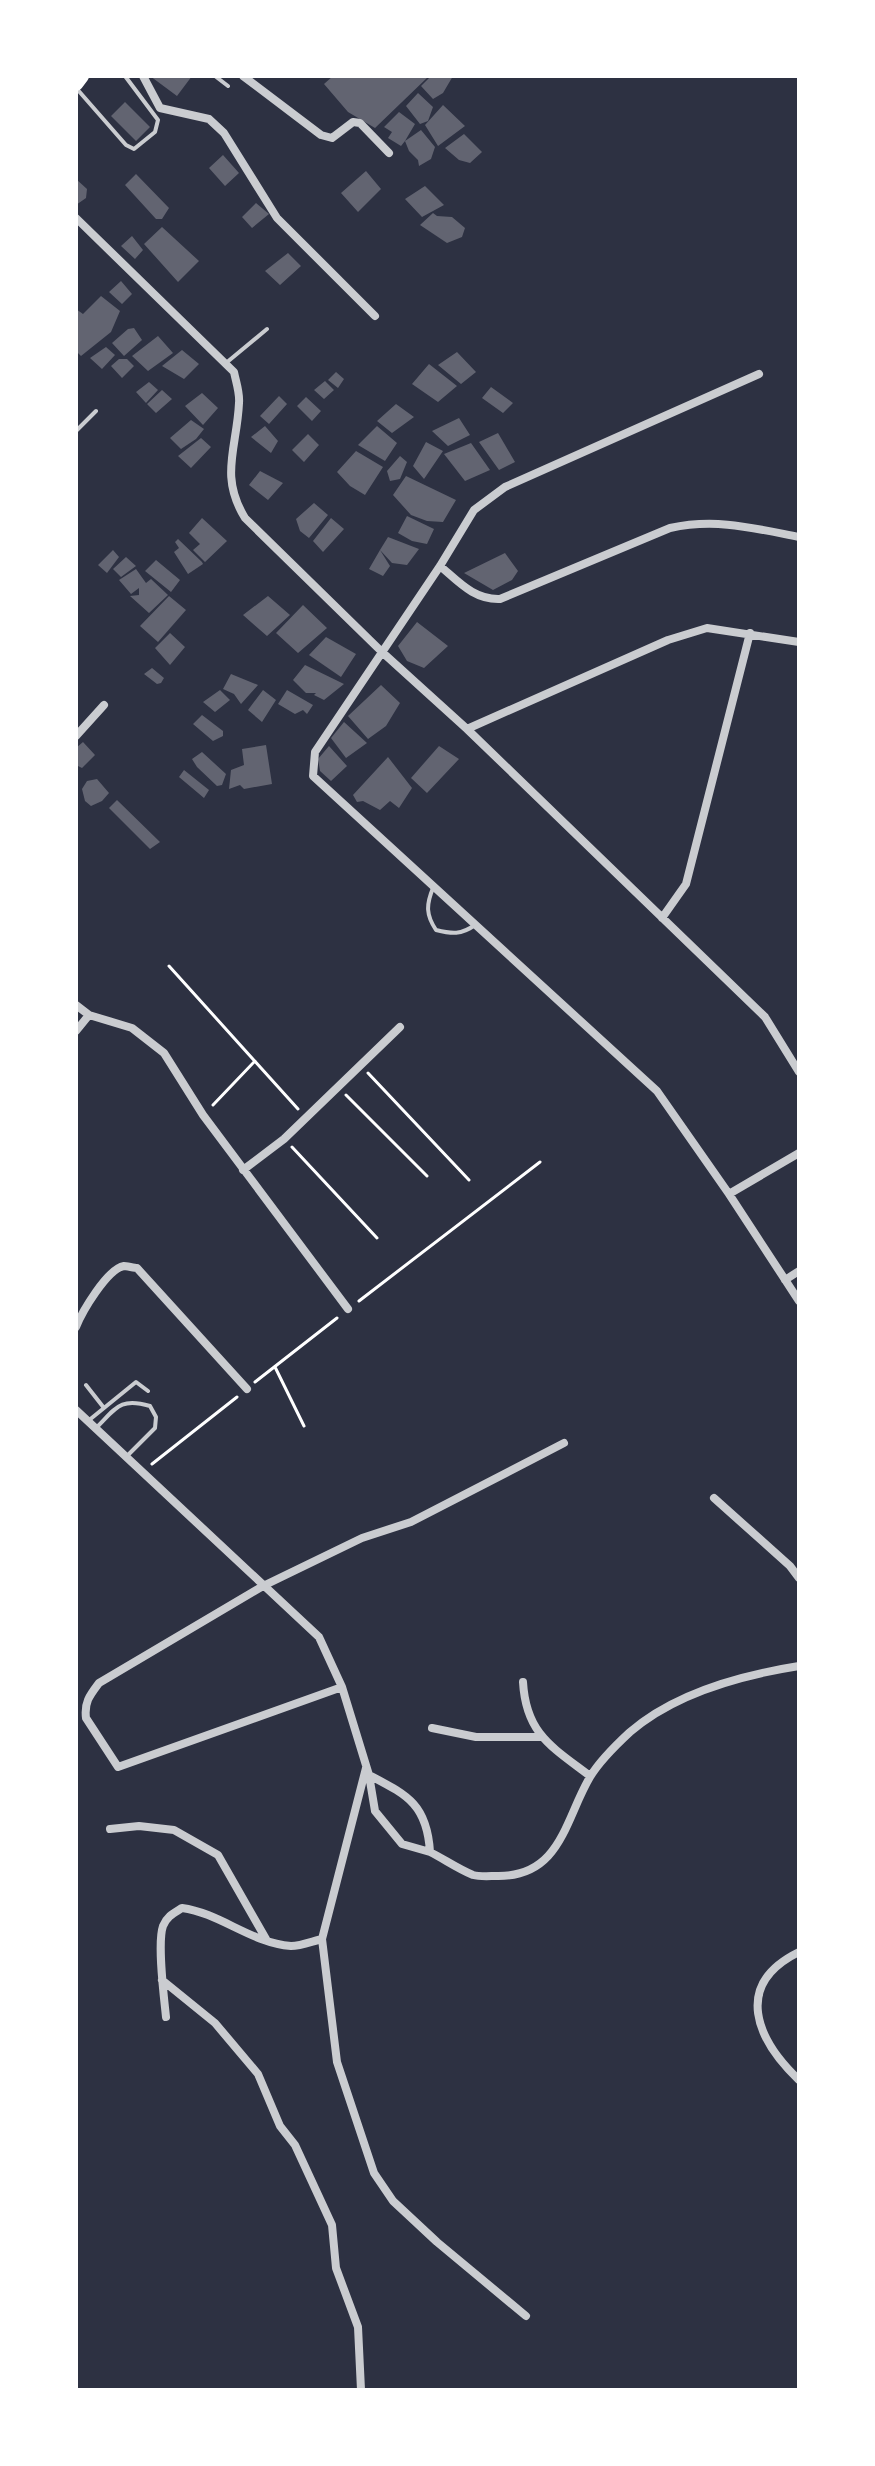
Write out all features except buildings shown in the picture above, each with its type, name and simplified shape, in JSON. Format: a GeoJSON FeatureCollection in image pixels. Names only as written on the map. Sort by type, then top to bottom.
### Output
{"type":"FeatureCollection","features":[{"type":"Feature","properties":{"kind":"main road"},"geometry":{"type":"LineString","coordinates":[[76,86],[82,76]]}},
{"type":"Feature","properties":{"kind":"street"},"geometry":{"type":"LineString","coordinates":[[143,76],[160,108],[209,119],[224,133],[277,218],[375,316]]}},
{"type":"Feature","properties":{"kind":"street"},"geometry":{"type":"LineString","coordinates":[[243,76],[321,135],[332,138],[353,122],[360,123],[389,153]]}},
{"type":"Feature","properties":{"kind":"street"},"geometry":{"type":"LineString","coordinates":[[76,218],[234,372],[240,400],[229,482],[245,518],[765,1017],[799,1072]]}},
{"type":"Feature","properties":{"kind":"street"},"geometry":{"type":"LineString","coordinates":[[759,374],[505,487],[474,510],[315,752],[313,776],[657,1091],[799,1301]]}},
{"type":"Feature","properties":{"kind":"street"},"geometry":{"type":"LineString","coordinates":[[440,566],[469,592],[484,600],[500,599],[670,528],[697,522],[733,524],[799,537]]}},
{"type":"Feature","properties":{"kind":"street"},"geometry":{"type":"LineString","coordinates":[[467,729],[668,640],[707,628],[799,642]]}},
{"type":"Feature","properties":{"kind":"street"},"geometry":{"type":"LineString","coordinates":[[662,918],[686,884],[750,633]]}},
{"type":"Feature","properties":{"kind":"street"},"geometry":{"type":"LineString","coordinates":[[76,736],[104,705]]}},
{"type":"Feature","properties":{"kind":"street"},"geometry":{"type":"LineString","coordinates":[[76,1005],[89,1015],[132,1028],[164,1053],[203,1115],[348,1309]]}},
{"type":"Feature","properties":{"kind":"street"},"geometry":{"type":"LineString","coordinates":[[76,1031],[89,1015]]}},
{"type":"Feature","properties":{"kind":"street"},"geometry":{"type":"LineString","coordinates":[[243,1170],[284,1139],[400,1027]]}},
{"type":"Feature","properties":{"kind":"street"},"geometry":{"type":"LineString","coordinates":[[729,1194],[799,1153]]}},
{"type":"Feature","properties":{"kind":"street"},"geometry":{"type":"LineString","coordinates":[[76,1327],[98,1289],[114,1270],[125,1266],[137,1268],[247,1389]]}},
{"type":"Feature","properties":{"kind":"street"},"geometry":{"type":"LineString","coordinates":[[785,1280],[799,1271]]}},
{"type":"Feature","properties":{"kind":"street"},"geometry":{"type":"LineString","coordinates":[[77,1412],[319,1637],[342,1687],[375,1811],[402,1844],[430,1852],[476,1876],[515,1877],[551,1853],[565,1834],[590,1776],[628,1733],[645,1719],[698,1693],[750,1674],[799,1666]]}},
{"type":"Feature","properties":{"kind":"street"},"geometry":{"type":"LineString","coordinates":[[342,1687],[118,1767],[86,1718],[85,1708],[99,1683],[263,1586],[362,1538],[411,1522],[564,1443]]}},
{"type":"Feature","properties":{"kind":"street"},"geometry":{"type":"LineString","coordinates":[[714,1498],[790,1566],[799,1578]]}},
{"type":"Feature","properties":{"kind":"street"},"geometry":{"type":"LineString","coordinates":[[523,1682],[525,1705],[541,1737],[590,1776]]}},
{"type":"Feature","properties":{"kind":"street"},"geometry":{"type":"LineString","coordinates":[[432,1728],[476,1737],[541,1737]]}},
{"type":"Feature","properties":{"kind":"street"},"geometry":{"type":"LineString","coordinates":[[367,1772],[407,1795],[429,1827],[430,1852]]}},
{"type":"Feature","properties":{"kind":"street"},"geometry":{"type":"LineString","coordinates":[[367,1772],[322,1939],[337,2062],[374,2173],[393,2201],[526,2316]]}},
{"type":"Feature","properties":{"kind":"street"},"geometry":{"type":"LineString","coordinates":[[110,1829],[139,1826],[174,1830],[218,1855],[266,1940]]}},
{"type":"Feature","properties":{"kind":"street"},"geometry":{"type":"LineString","coordinates":[[166,2017],[162,1928],[169,1916],[182,1908],[228,1922],[247,1934],[292,1946],[322,1939]]}},
{"type":"Feature","properties":{"kind":"street"},"geometry":{"type":"LineString","coordinates":[[799,1952],[765,1978],[757,2006],[760,2029],[779,2061],[799,2080]]}},
{"type":"Feature","properties":{"kind":"street"},"geometry":{"type":"LineString","coordinates":[[162,1980],[215,2023],[258,2074],[280,2126],[295,2145],[332,2225],[336,2268],[358,2327],[361,2390]]}},
{"type":"Feature","properties":{"kind":"lane"},"geometry":{"type":"LineString","coordinates":[[76,86],[126,145],[134,149],[155,132],[158,120],[125,76]]}},
{"type":"Feature","properties":{"kind":"lane"},"geometry":{"type":"LineString","coordinates":[[215,76],[228,86]]}},
{"type":"Feature","properties":{"kind":"lane"},"geometry":{"type":"LineString","coordinates":[[226,363],[267,329]]}},
{"type":"Feature","properties":{"kind":"lane"},"geometry":{"type":"LineString","coordinates":[[76,431],[96,411]]}},
{"type":"Feature","properties":{"kind":"lane"},"geometry":{"type":"LineString","coordinates":[[433,886],[426,904],[429,919],[436,930],[453,934],[466,932],[475,925]]}},
{"type":"Feature","properties":{"kind":"lane"},"geometry":{"type":"LineString","coordinates":[[88,1421],[136,1382],[148,1391]]}},
{"type":"Feature","properties":{"kind":"lane"},"geometry":{"type":"LineString","coordinates":[[86,1385],[104,1408]]}},
{"type":"Feature","properties":{"kind":"lane"},"geometry":{"type":"LineString","coordinates":[[96,1429],[118,1405],[131,1400],[150,1406],[156,1417],[155,1428],[126,1457]]}},
{"type":"Feature","properties":{"kind":"path"},"geometry":{"type":"LineString","coordinates":[[169,966],[306,1118]]}},
{"type":"Feature","properties":{"kind":"path"},"geometry":{"type":"LineString","coordinates":[[203,1115],[255,1061]]}},
{"type":"Feature","properties":{"kind":"path"},"geometry":{"type":"LineString","coordinates":[[360,1064],[469,1180]]}},
{"type":"Feature","properties":{"kind":"path"},"geometry":{"type":"LineString","coordinates":[[338,1086],[427,1176]]}},
{"type":"Feature","properties":{"kind":"path"},"geometry":{"type":"LineString","coordinates":[[284,1139],[377,1238]]}},
{"type":"Feature","properties":{"kind":"path"},"geometry":{"type":"LineString","coordinates":[[348,1309],[540,1162]]}},
{"type":"Feature","properties":{"kind":"path"},"geometry":{"type":"LineString","coordinates":[[275,1367],[304,1426]]}}]}
